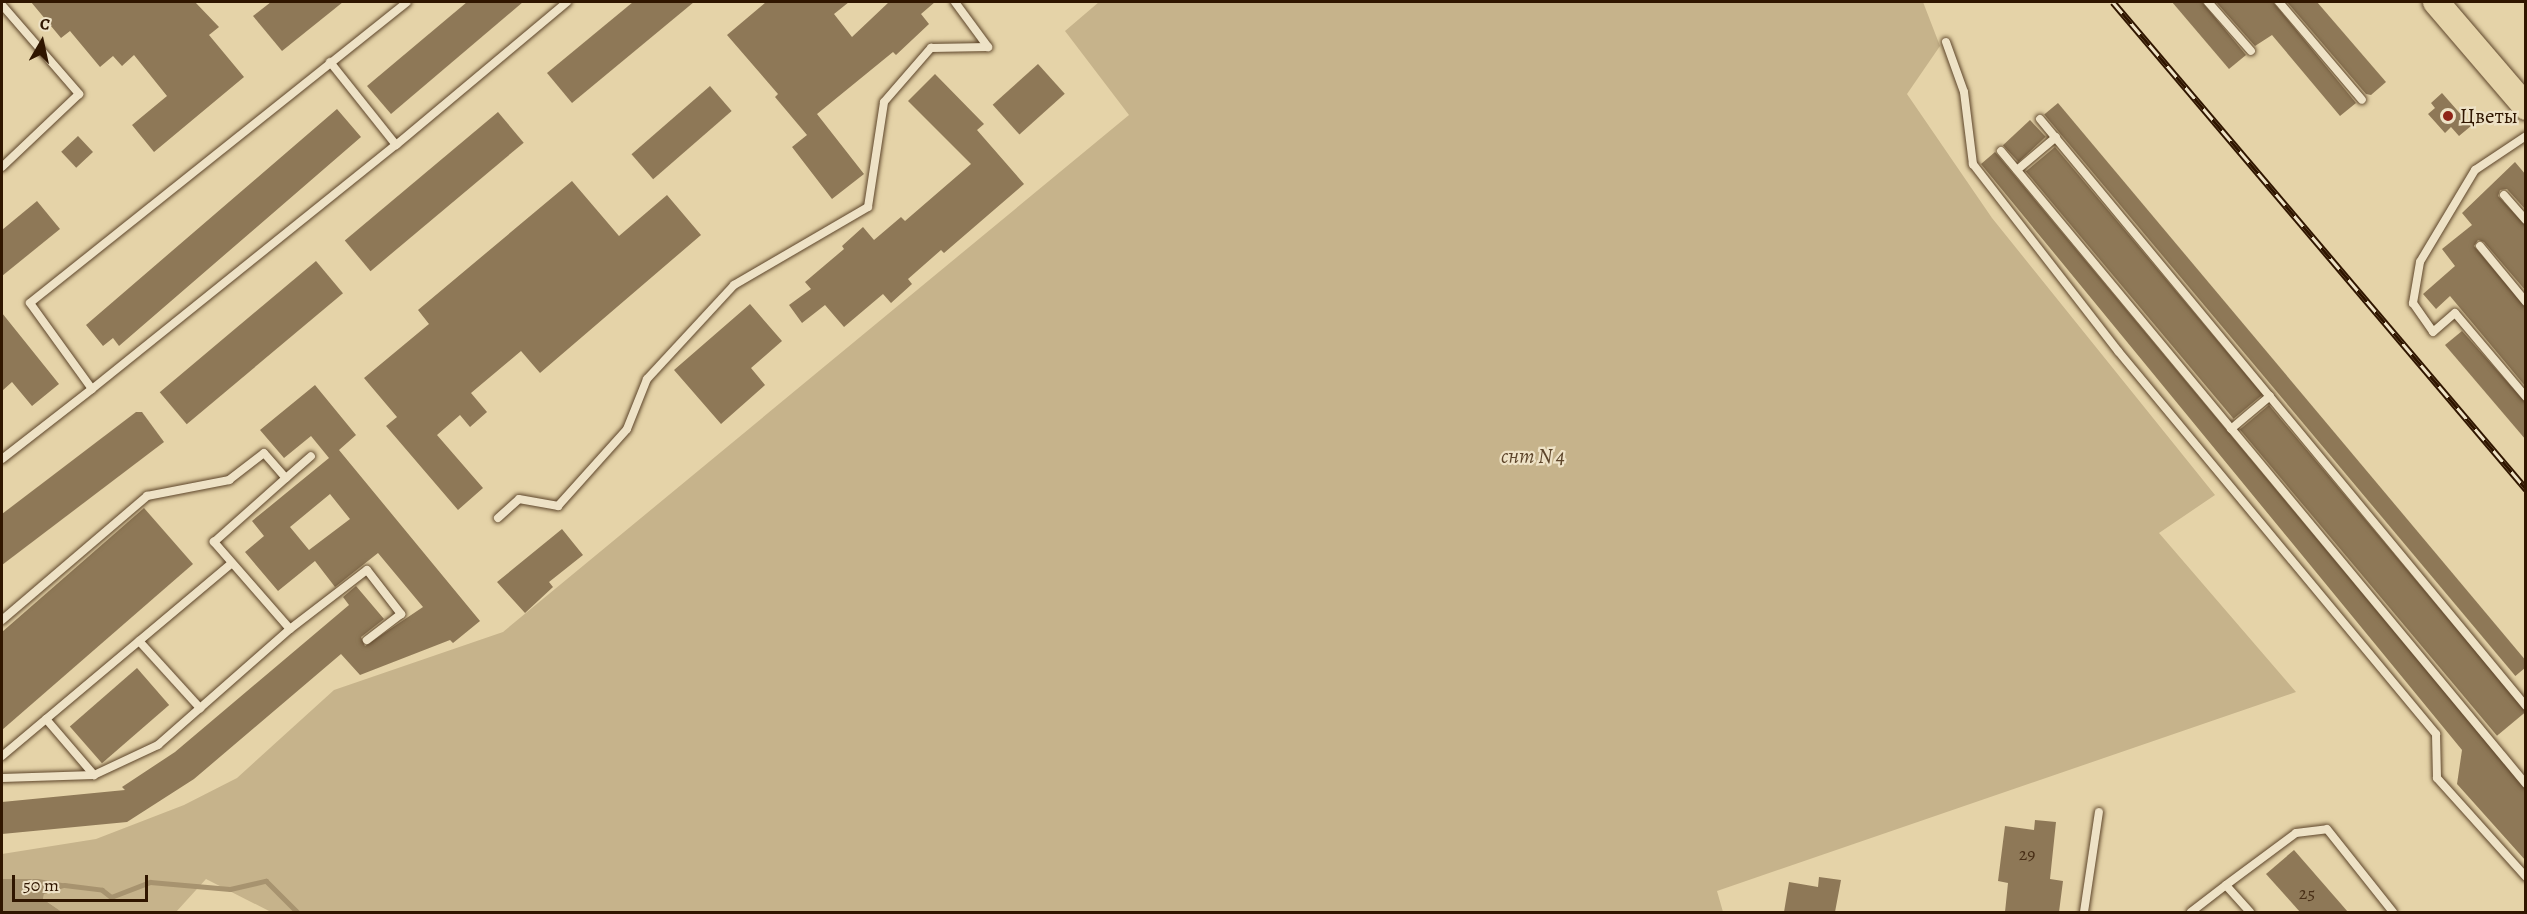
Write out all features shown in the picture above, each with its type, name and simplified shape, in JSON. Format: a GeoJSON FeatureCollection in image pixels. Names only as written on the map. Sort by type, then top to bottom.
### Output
{"type":"FeatureCollection","features":[{"type":"Feature","properties":{"kind":"main road"},"geometry":{"type":"LineString","coordinates":[[2436,2],[2526,106]]}},
{"type":"Feature","properties":{"kind":"lane"},"geometry":{"type":"LineString","coordinates":[[92,389],[30,303],[406,2]]}},
{"type":"Feature","properties":{"kind":"lane"},"geometry":{"type":"LineString","coordinates":[[2,459],[396,145],[567,2]]}},
{"type":"Feature","properties":{"kind":"lane"},"geometry":{"type":"LineString","coordinates":[[498,518],[519,499],[558,506],[627,429],[647,379],[734,285],[868,207],[884,102],[931,48],[988,47],[955,2]]}},
{"type":"Feature","properties":{"kind":"lane"},"geometry":{"type":"LineString","coordinates":[[2208,2],[2251,51]]}},
{"type":"Feature","properties":{"kind":"lane"},"geometry":{"type":"LineString","coordinates":[[2280,2],[2362,100]]}},
{"type":"Feature","properties":{"kind":"lane"},"geometry":{"type":"LineString","coordinates":[[2,5],[79,94],[2,167]]}},
{"type":"Feature","properties":{"kind":"lane"},"geometry":{"type":"LineString","coordinates":[[1946,42],[1964,92],[1973,164],[2118,351],[2436,734],[2437,778],[2526,877]]}},
{"type":"Feature","properties":{"kind":"lane"},"geometry":{"type":"LineString","coordinates":[[330,62],[396,145]]}},
{"type":"Feature","properties":{"kind":"lane"},"geometry":{"type":"LineString","coordinates":[[2040,119],[2526,706]]}},
{"type":"Feature","properties":{"kind":"lane"},"geometry":{"type":"LineString","coordinates":[[2526,136],[2475,170],[2420,262],[2413,303],[2433,332],[2455,313],[2526,397]]}},
{"type":"Feature","properties":{"kind":"lane"},"geometry":{"type":"LineString","coordinates":[[2017,170],[2056,138]]}},
{"type":"Feature","properties":{"kind":"lane"},"geometry":{"type":"LineString","coordinates":[[2001,151],[2526,784]]}},
{"type":"Feature","properties":{"kind":"lane"},"geometry":{"type":"LineString","coordinates":[[2504,195],[2526,220]]}},
{"type":"Feature","properties":{"kind":"lane"},"geometry":{"type":"LineString","coordinates":[[2480,246],[2526,302]]}},
{"type":"Feature","properties":{"kind":"lane"},"geometry":{"type":"LineString","coordinates":[[2232,429],[2270,396]]}},
{"type":"Feature","properties":{"kind":"lane"},"geometry":{"type":"LineString","coordinates":[[2,620],[147,496],[229,480],[264,453],[286,478]]}},
{"type":"Feature","properties":{"kind":"lane"},"geometry":{"type":"LineString","coordinates":[[290,629],[214,542],[311,456]]}},
{"type":"Feature","properties":{"kind":"lane"},"geometry":{"type":"LineString","coordinates":[[2,756],[232,563]]}},
{"type":"Feature","properties":{"kind":"lane"},"geometry":{"type":"LineString","coordinates":[[2,778],[94,775],[159,745],[290,629],[367,570],[401,614],[367,640]]}},
{"type":"Feature","properties":{"kind":"lane"},"geometry":{"type":"LineString","coordinates":[[139,641],[200,708]]}},
{"type":"Feature","properties":{"kind":"lane"},"geometry":{"type":"LineString","coordinates":[[46,719],[94,775]]}},
{"type":"Feature","properties":{"kind":"lane"},"geometry":{"type":"LineString","coordinates":[[2084,912],[2100,812]]}},
{"type":"Feature","properties":{"kind":"lane"},"geometry":{"type":"LineString","coordinates":[[2191,912],[2296,833],[2327,829],[2393,912]]}},
{"type":"Feature","properties":{"kind":"lane"},"geometry":{"type":"LineString","coordinates":[[2226,885],[2250,912]]}},
{"type":"Feature","properties":{"kind":"green space","name":"снт N 4"},"geometry":{"type":"Polygon","coordinates":[[[1099,2],[1923,2],[1940,46],[1907,94],[1992,218],[2215,495],[2159,533],[2296,692],[1717,891],[1723,912],[271,912],[206,879],[176,912],[62,912],[43,899],[44,893],[67,884],[2,879],[2,854],[96,839],[184,805],[237,778],[334,690],[503,632],[1129,115],[1065,31],[1099,2]]]}},
{"type":"Feature","properties":{"kind":"shaded area"},"geometry":{"type":"Polygon","coordinates":[[[2,879],[38,879],[74,885],[44,894],[43,899],[62,912],[2,912],[2,879]]]}},
{"type":"Feature","properties":{"kind":"building"},"geometry":{"type":"Polygon","coordinates":[[[31,2],[195,2],[219,27],[209,35],[244,77],[154,152],[132,125],[167,96],[134,55],[122,66],[113,56],[100,67],[70,31],[61,38],[31,2]]]}},
{"type":"Feature","properties":{"kind":"building"},"geometry":{"type":"Polygon","coordinates":[[[271,2],[343,2],[282,51],[253,16],[271,2]]]}},
{"type":"Feature","properties":{"kind":"building"},"geometry":{"type":"Polygon","coordinates":[[[467,2],[523,2],[391,114],[367,86],[467,2]]]}},
{"type":"Feature","properties":{"kind":"building"},"geometry":{"type":"Polygon","coordinates":[[[633,2],[694,2],[572,103],[547,73],[633,2]]]}},
{"type":"Feature","properties":{"kind":"building"},"geometry":{"type":"Polygon","coordinates":[[[766,2],[849,2],[834,14],[852,37],[889,2],[935,2],[921,14],[929,24],[896,55],[893,52],[817,114],[864,174],[832,199],[792,147],[807,135],[775,97],[778,94],[727,35],[766,2]]]}},
{"type":"Feature","properties":{"kind":"building"},"geometry":{"type":"Polygon","coordinates":[[[2172,2],[2202,2],[2246,55],[2229,69],[2172,2]]]}},
{"type":"Feature","properties":{"kind":"building"},"geometry":{"type":"Polygon","coordinates":[[[2216,2],[2273,2],[2356,103],[2340,116],[2272,35],[2255,46],[2216,2]]]}},
{"type":"Feature","properties":{"kind":"building"},"geometry":{"type":"Polygon","coordinates":[[[2287,2],[2317,2],[2386,82],[2371,95],[2366,94],[2287,2]]]}},
{"type":"Feature","properties":{"kind":"building"},"geometry":{"type":"Polygon","coordinates":[[[1038,64],[1065,94],[1019,135],[993,105],[1038,64]]]}},
{"type":"Feature","properties":{"kind":"building"},"geometry":{"type":"Polygon","coordinates":[[[935,74],[984,124],[977,130],[1024,184],[944,253],[941,250],[908,279],[912,284],[891,303],[883,294],[844,327],[825,305],[802,323],[789,305],[811,289],[805,282],[844,249],[842,246],[863,227],[874,240],[901,217],[905,221],[971,164],[908,101],[935,74]]]}},
{"type":"Feature","properties":{"kind":"building"},"geometry":{"type":"Polygon","coordinates":[[[710,86],[732,111],[653,179],[632,154],[710,86]]]}},
{"type":"Feature","properties":{"kind":"building"},"geometry":{"type":"Polygon","coordinates":[[[2442,93],[2471,126],[2459,136],[2451,127],[2445,133],[2428,114],[2435,108],[2431,103],[2442,93]]]}},
{"type":"Feature","properties":{"kind":"building"},"geometry":{"type":"Polygon","coordinates":[[[2058,103],[2526,661],[2526,667],[2515,676],[2044,115],[2058,103]]]}},
{"type":"Feature","properties":{"kind":"building"},"geometry":{"type":"Polygon","coordinates":[[[337,109],[361,137],[119,346],[113,338],[103,346],[86,325],[337,109]]]}},
{"type":"Feature","properties":{"kind":"building"},"geometry":{"type":"Polygon","coordinates":[[[498,112],[524,143],[371,271],[345,241],[498,112]]]}},
{"type":"Feature","properties":{"kind":"building"},"geometry":{"type":"Polygon","coordinates":[[[2030,120],[2046,137],[2019,162],[2003,145],[2030,120]]]}},
{"type":"Feature","properties":{"kind":"building"},"geometry":{"type":"Polygon","coordinates":[[[78,136],[93,152],[76,168],[61,152],[78,136]]]}},
{"type":"Feature","properties":{"kind":"building"},"geometry":{"type":"Polygon","coordinates":[[[2055,147],[2263,394],[2234,419],[2026,171],[2055,147]]]}},
{"type":"Feature","properties":{"kind":"building"},"geometry":{"type":"Polygon","coordinates":[[[1995,152],[2526,790],[2526,861],[2457,784],[2462,750],[1981,164],[1995,152]]]}},
{"type":"Feature","properties":{"kind":"building"},"geometry":{"type":"Polygon","coordinates":[[[2515,162],[2526,175],[2526,210],[2507,189],[2500,190],[2498,196],[2526,226],[2526,291],[2484,242],[2478,240],[2474,246],[2526,308],[2526,387],[2450,296],[2436,309],[2423,294],[2455,266],[2442,249],[2472,225],[2462,213],[2515,162]]]}},
{"type":"Feature","properties":{"kind":"building"},"geometry":{"type":"Polygon","coordinates":[[[572,181],[619,236],[667,195],[701,235],[540,373],[521,351],[471,393],[487,412],[470,427],[460,415],[437,435],[483,488],[458,510],[386,426],[397,417],[364,378],[429,324],[418,310],[572,181]]]}},
{"type":"Feature","properties":{"kind":"building"},"geometry":{"type":"Polygon","coordinates":[[[37,201],[60,229],[2,276],[2,230],[37,201]]]}},
{"type":"Feature","properties":{"kind":"building"},"geometry":{"type":"Polygon","coordinates":[[[316,261],[343,293],[187,424],[160,392],[316,261]]]}},
{"type":"Feature","properties":{"kind":"building"},"geometry":{"type":"Polygon","coordinates":[[[750,304],[782,341],[751,368],[765,385],[721,424],[674,370],[750,304]]]}},
{"type":"Feature","properties":{"kind":"building"},"geometry":{"type":"Polygon","coordinates":[[[2,313],[59,384],[32,406],[12,382],[2,391],[2,313]]]}},
{"type":"Feature","properties":{"kind":"building"},"geometry":{"type":"Polygon","coordinates":[[[2462,331],[2526,403],[2526,440],[2445,345],[2462,331]]]}},
{"type":"Feature","properties":{"kind":"building"},"geometry":{"type":"Polygon","coordinates":[[[315,385],[356,435],[339,450],[480,621],[453,643],[450,640],[360,675],[341,654],[194,779],[127,822],[2,834],[2,802],[125,790],[122,787],[175,752],[349,605],[343,597],[356,586],[384,619],[361,637],[365,646],[423,607],[378,553],[335,587],[315,561],[278,591],[245,552],[264,536],[252,521],[329,458],[311,436],[284,458],[260,430],[315,385]],[[330,494],[290,527],[309,550],[350,519],[330,494]]]}},
{"type":"Feature","properties":{"kind":"building"},"geometry":{"type":"Polygon","coordinates":[[[2269,405],[2526,711],[2497,736],[2240,429],[2269,405]]]}},
{"type":"Feature","properties":{"kind":"building"},"geometry":{"type":"Polygon","coordinates":[[[136,412],[142,412],[164,442],[2,565],[2,514],[136,412]]]}},
{"type":"Feature","properties":{"kind":"building"},"geometry":{"type":"Polygon","coordinates":[[[144,508],[193,564],[2,730],[2,632],[144,508]]]}},
{"type":"Feature","properties":{"kind":"building"},"geometry":{"type":"Polygon","coordinates":[[[562,529],[583,555],[549,582],[553,587],[525,613],[497,582],[562,529]]]}},
{"type":"Feature","properties":{"kind":"building"},"geometry":{"type":"Polygon","coordinates":[[[137,668],[169,705],[102,763],[70,726],[137,668]]]}},
{"type":"Feature","properties":{"kind":"building"},"geometry":{"type":"Polygon","coordinates":[[[2035,820],[2056,822],[2050,879],[2063,881],[2059,912],[2005,912],[2008,883],[1998,881],[2005,826],[2034,830],[2035,820]]]}},
{"type":"Feature","properties":{"kind":"building"},"geometry":{"type":"Polygon","coordinates":[[[2294,850],[2348,912],[2300,912],[2266,874],[2294,850]]]}},
{"type":"Feature","properties":{"kind":"building"},"geometry":{"type":"Polygon","coordinates":[[[1819,877],[1841,880],[1835,912],[1784,912],[1789,882],[1818,887],[1819,877]]]}},
{"type":"Feature","properties":{"kind":"waterway"},"geometry":{"type":"LineString","coordinates":[[64,885],[102,890],[111,897],[150,882],[230,889],[266,881],[297,912]]}},
{"type":"Feature","properties":{"kind":"railway"},"geometry":{"type":"LineString","coordinates":[[2113,2],[2526,489]]}},
{"type":"Feature","properties":{"kind":"place","name":"Цветы"},"geometry":{"type":"Point","coordinates":[2448,116]}}]}
